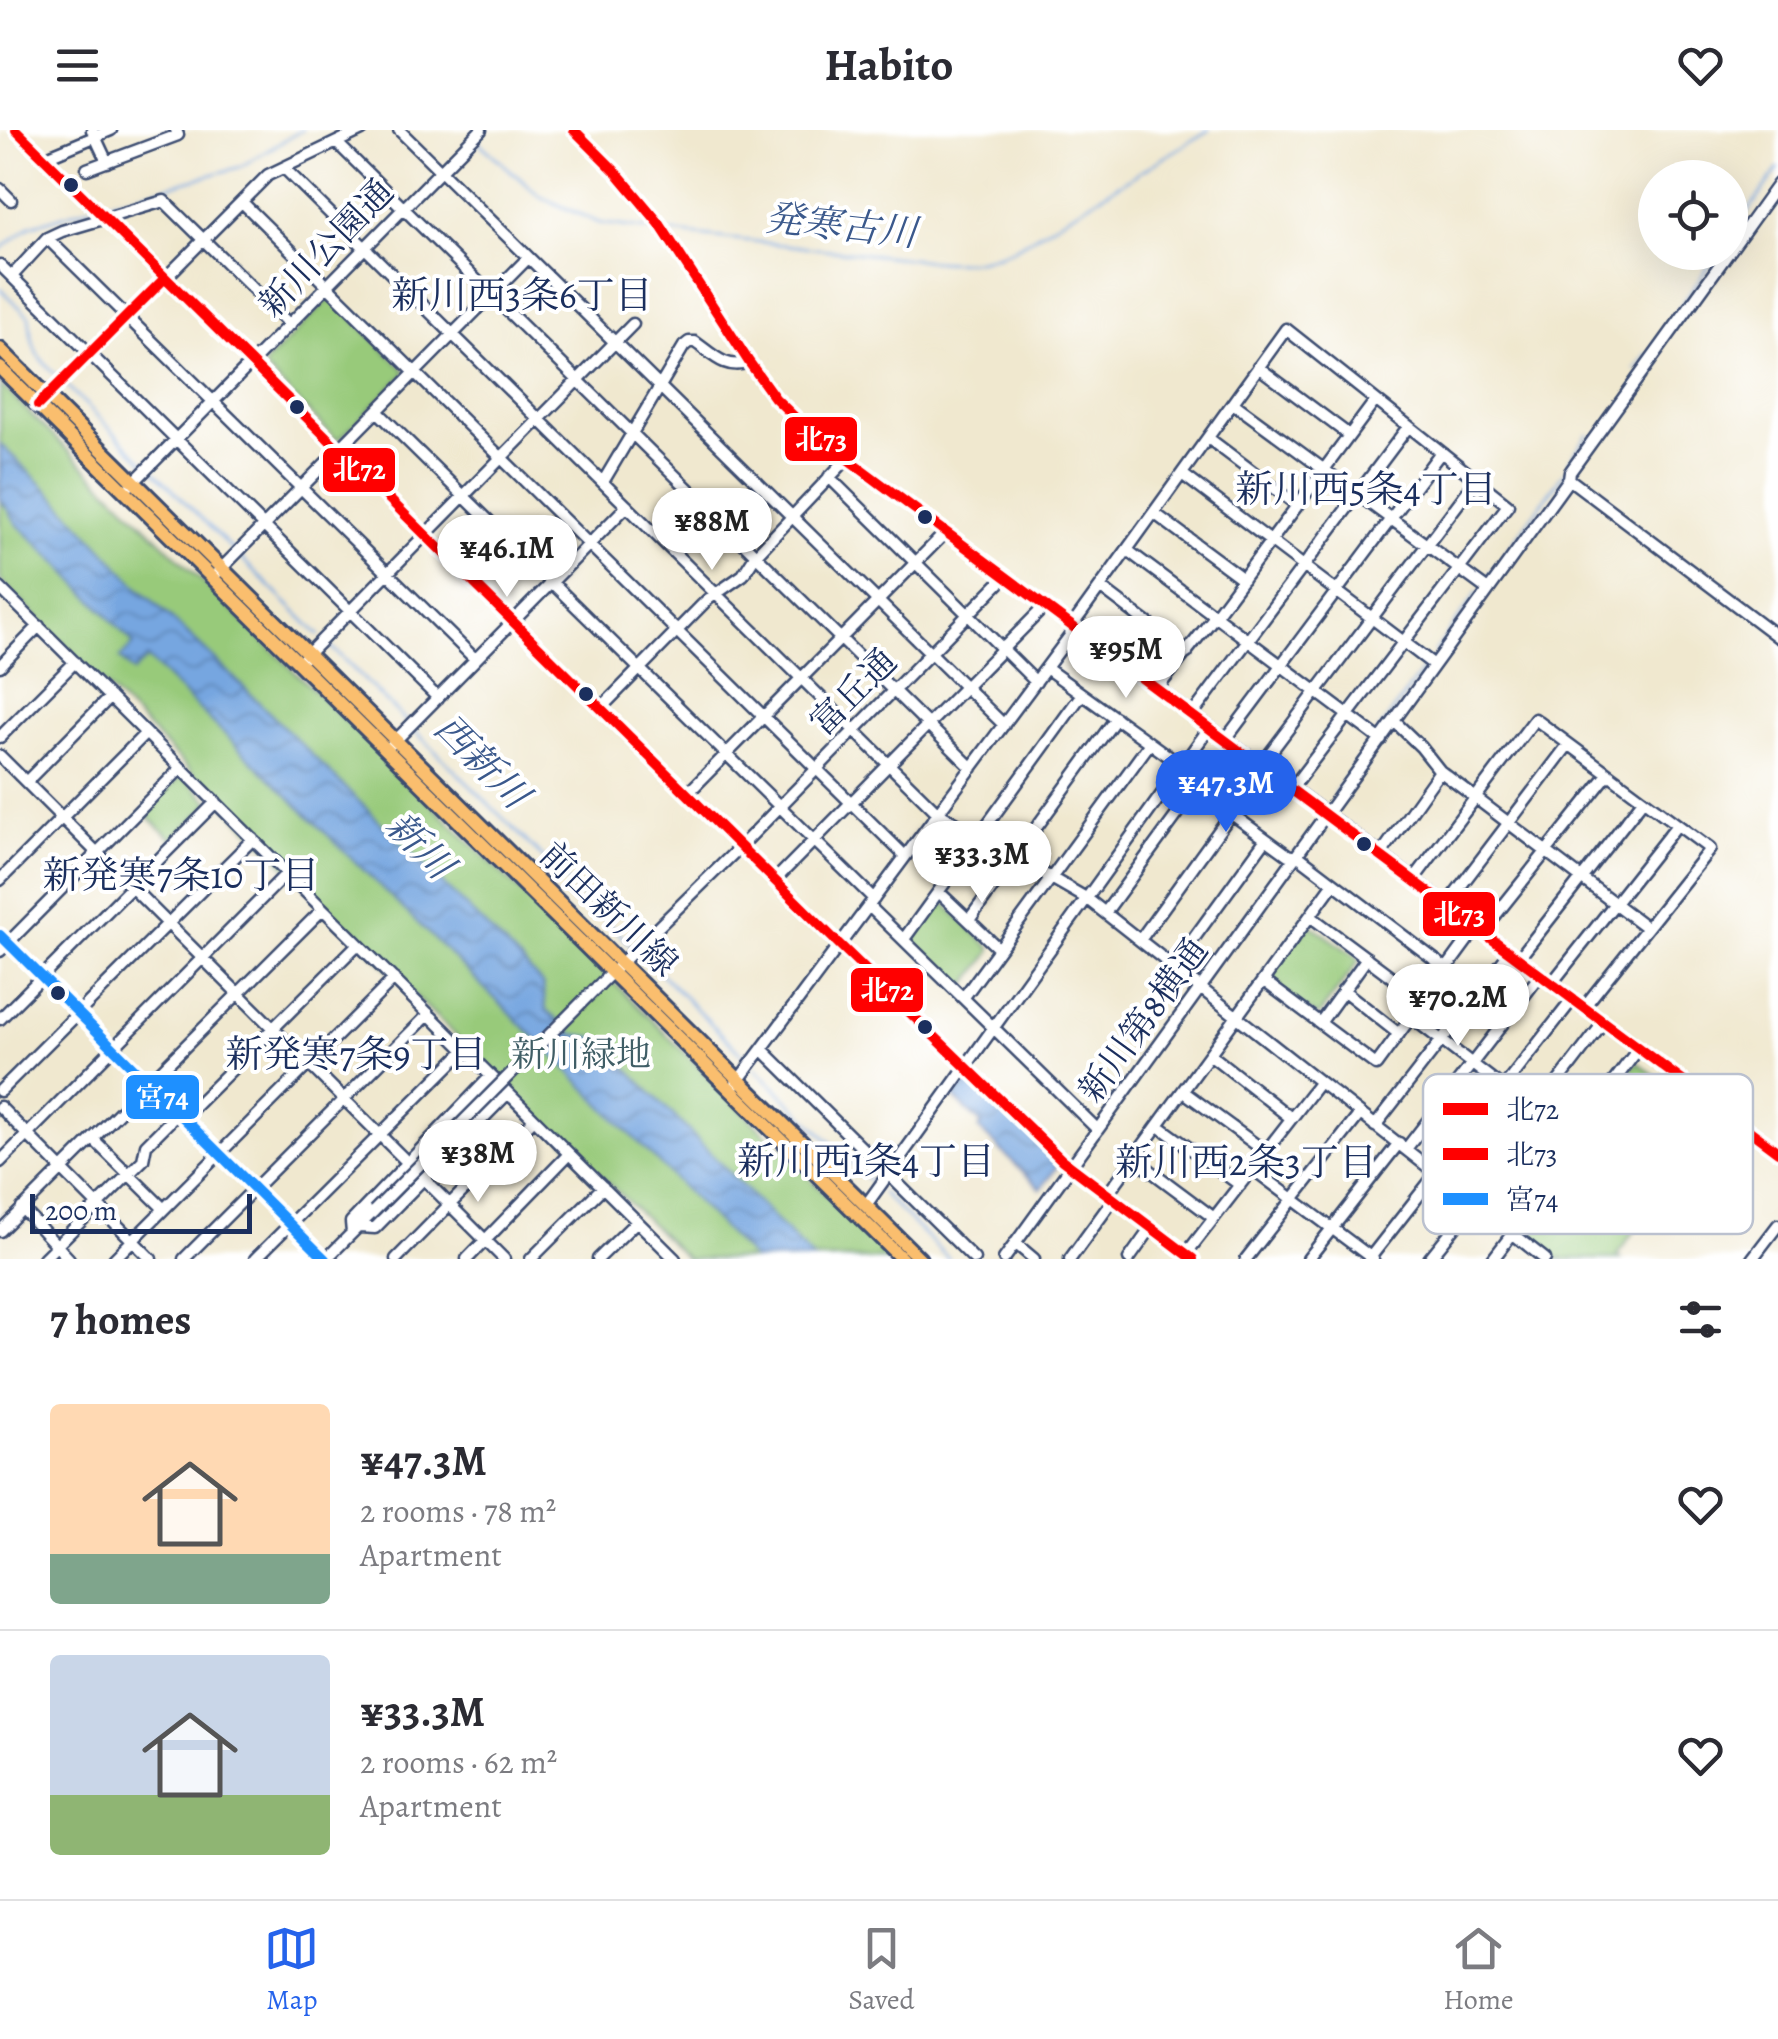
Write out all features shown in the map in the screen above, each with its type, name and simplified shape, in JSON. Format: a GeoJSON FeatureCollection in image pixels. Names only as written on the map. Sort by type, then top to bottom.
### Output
{"type":"FeatureCollection","features":[{"type":"Feature","properties":{"kind":"main road","name":"前田新川線"},"geometry":{"type":"LineString","coordinates":[[0,348],[130,486],[401,735],[616,967]]}},
{"type":"Feature","properties":{"kind":"main road","name":"前田新川線"},"geometry":{"type":"LineString","coordinates":[[0,368],[48,396]]}},
{"type":"Feature","properties":{"kind":"main road","name":"前田新川線"},"geometry":{"type":"LineString","coordinates":[[309,653],[386,750],[740,1079],[920,1259]]}},
{"type":"Feature","properties":{"kind":"main road","name":"前田新川線"},"geometry":{"type":"LineString","coordinates":[[740,1079],[902,1259]]}},
{"type":"Feature","properties":{"kind":"street"},"geometry":{"type":"LineString","coordinates":[[16,130],[1070,1168],[1189,1257],[1214,1218],[1320,1084]]}},
{"type":"Feature","properties":{"kind":"street"},"geometry":{"type":"LineString","coordinates":[[44,158],[94,133],[112,130]]}},
{"type":"Feature","properties":{"kind":"street"},"geometry":{"type":"LineString","coordinates":[[87,169],[178,135],[176,130]]}},
{"type":"Feature","properties":{"kind":"street"},"geometry":{"type":"LineString","coordinates":[[48,396],[268,175],[362,130]]}},
{"type":"Feature","properties":{"kind":"street"},"geometry":{"type":"LineString","coordinates":[[399,130],[1004,725]]}},
{"type":"Feature","properties":{"kind":"street"},"geometry":{"type":"LineString","coordinates":[[576,130],[659,222],[749,362],[796,418],[846,460],[1674,1074]]}},
{"type":"Feature","properties":{"kind":"street","name":"新川公園通"},"geometry":{"type":"LineString","coordinates":[[130,486],[480,131]]}},
{"type":"Feature","properties":{"kind":"street"},"geometry":{"type":"LineString","coordinates":[[94,133],[107,162]]}},
{"type":"Feature","properties":{"kind":"street"},"geometry":{"type":"LineString","coordinates":[[337,143],[972,768]]}},
{"type":"Feature","properties":{"kind":"street"},"geometry":{"type":"LineString","coordinates":[[284,168],[938,812],[1086,898],[1423,1163]]}},
{"type":"Feature","properties":{"kind":"street","name":"新川第8横通"},"geometry":{"type":"LineString","coordinates":[[1748,226],[1778,184]]}},
{"type":"Feature","properties":{"kind":"street"},"geometry":{"type":"LineString","coordinates":[[0,189],[11,200]]}},
{"type":"Feature","properties":{"kind":"street"},"geometry":{"type":"LineString","coordinates":[[12,276],[47,238],[103,217],[164,201],[290,325]]}},
{"type":"Feature","properties":{"kind":"street"},"geometry":{"type":"LineString","coordinates":[[242,202],[905,856]]}},
{"type":"Feature","properties":{"kind":"street"},"geometry":{"type":"LineString","coordinates":[[47,238],[475,660]]}},
{"type":"Feature","properties":{"kind":"street"},"geometry":{"type":"LineString","coordinates":[[222,567],[528,258]]}},
{"type":"Feature","properties":{"kind":"street"},"geometry":{"type":"LineString","coordinates":[[0,265],[438,698]]}},
{"type":"Feature","properties":{"kind":"street","name":"新川第8横通"},"geometry":{"type":"LineString","coordinates":[[1004,1259],[1716,270]]}},
{"type":"Feature","properties":{"kind":"street"},"geometry":{"type":"LineString","coordinates":[[309,653],[632,324]]}},
{"type":"Feature","properties":{"kind":"street"},"geometry":{"type":"LineString","coordinates":[[740,1079],[1036,682],[1286,329],[1508,505],[1292,788]]}},
{"type":"Feature","properties":{"kind":"street"},"geometry":{"type":"LineString","coordinates":[[603,482],[684,346],[695,342],[728,366],[749,362]]}},
{"type":"Feature","properties":{"kind":"street"},"geometry":{"type":"LineString","coordinates":[[1258,367],[1349,435]]}},
{"type":"Feature","properties":{"kind":"street"},"geometry":{"type":"LineString","coordinates":[[1157,689],[1375,401]]}},
{"type":"Feature","properties":{"kind":"street"},"geometry":{"type":"LineString","coordinates":[[1233,403],[1488,590]]}},
{"type":"Feature","properties":{"kind":"street"},"geometry":{"type":"LineString","coordinates":[[377,411],[780,806],[904,939],[1098,1130]]}},
{"type":"Feature","properties":{"kind":"street"},"geometry":{"type":"LineString","coordinates":[[1192,714],[1408,427]]}},
{"type":"Feature","properties":{"kind":"street"},"geometry":{"type":"LineString","coordinates":[[1208,438],[1297,505]]}},
{"type":"Feature","properties":{"kind":"street"},"geometry":{"type":"LineString","coordinates":[[1226,739],[1441,452]]}},
{"type":"Feature","properties":{"kind":"street"},"geometry":{"type":"LineString","coordinates":[[601,708],[716,593],[743,575],[755,556],[846,460]]}},
{"type":"Feature","properties":{"kind":"street"},"geometry":{"type":"LineString","coordinates":[[1182,474],[1434,665]]}},
{"type":"Feature","properties":{"kind":"street"},"geometry":{"type":"LineString","coordinates":[[829,477],[1036,682]]}},
{"type":"Feature","properties":{"kind":"street"},"geometry":{"type":"LineString","coordinates":[[1569,479],[1778,637]]}},
{"type":"Feature","properties":{"kind":"street"},"geometry":{"type":"LineString","coordinates":[[1260,764],[1476,480]]}},
{"type":"Feature","properties":{"kind":"street"},"geometry":{"type":"LineString","coordinates":[[386,750],[627,506]]}},
{"type":"Feature","properties":{"kind":"street"},"geometry":{"type":"LineString","coordinates":[[1154,513],[1243,579]]}},
{"type":"Feature","properties":{"kind":"street"},"geometry":{"type":"LineString","coordinates":[[688,794],[945,533]]}},
{"type":"Feature","properties":{"kind":"street"},"geometry":{"type":"LineString","coordinates":[[1127,550],[1381,740]]}},
{"type":"Feature","properties":{"kind":"street","name":"富丘通"},"geometry":{"type":"LineString","coordinates":[[616,967],[1005,577]]}},
{"type":"Feature","properties":{"kind":"street"},"geometry":{"type":"LineString","coordinates":[[1100,588],[1187,653]]}},
{"type":"Feature","properties":{"kind":"street"},"geometry":{"type":"LineString","coordinates":[[1,591],[669,1257]]}},
{"type":"Feature","properties":{"kind":"street"},"geometry":{"type":"LineString","coordinates":[[775,880],[1044,606]]}},
{"type":"Feature","properties":{"kind":"street"},"geometry":{"type":"LineString","coordinates":[[0,666],[38,626]]}},
{"type":"Feature","properties":{"kind":"street"},"geometry":{"type":"LineString","coordinates":[[0,737],[75,662]]}},
{"type":"Feature","properties":{"kind":"street"},"geometry":{"type":"LineString","coordinates":[[1046,668],[1150,743],[1196,788],[1334,883],[1448,969]]}},
{"type":"Feature","properties":{"kind":"street"},"geometry":{"type":"LineString","coordinates":[[904,939],[1082,694]]}},
{"type":"Feature","properties":{"kind":"street"},"geometry":{"type":"LineString","coordinates":[[26,782],[110,697]]}},
{"type":"Feature","properties":{"kind":"street"},"geometry":{"type":"LineString","coordinates":[[969,920],[1116,718]]}},
{"type":"Feature","properties":{"kind":"street"},"geometry":{"type":"LineString","coordinates":[[1414,880],[1535,719],[1710,849],[1584,1008]]}},
{"type":"Feature","properties":{"kind":"street"},"geometry":{"type":"LineString","coordinates":[[1394,721],[1422,747],[1440,771],[1647,928]]}},
{"type":"Feature","properties":{"kind":"street"},"geometry":{"type":"LineString","coordinates":[[866,1206],[1210,728]]}},
{"type":"Feature","properties":{"kind":"street"},"geometry":{"type":"LineString","coordinates":[[0,880],[146,734]]}},
{"type":"Feature","properties":{"kind":"street"},"geometry":{"type":"LineString","coordinates":[[964,997],[1150,743]]}},
{"type":"Feature","properties":{"kind":"street"},"geometry":{"type":"LineString","coordinates":[[1448,904],[1568,744]]}},
{"type":"Feature","properties":{"kind":"street"},"geometry":{"type":"LineString","coordinates":[[0,756],[406,1162]]}},
{"type":"Feature","properties":{"kind":"street"},"geometry":{"type":"LineString","coordinates":[[181,768],[3,943],[42,976],[326,1259],[616,967]]}},
{"type":"Feature","properties":{"kind":"street"},"geometry":{"type":"LineString","coordinates":[[1381,854],[1440,771]]}},
{"type":"Feature","properties":{"kind":"street"},"geometry":{"type":"LineString","coordinates":[[1264,981],[1376,1065],[1448,969],[1608,774]]}},
{"type":"Feature","properties":{"kind":"street"},"geometry":{"type":"LineString","coordinates":[[1106,913],[1196,788]]}},
{"type":"Feature","properties":{"kind":"street"},"geometry":{"type":"LineString","coordinates":[[1375,1126],[1514,955],[1582,879],[1643,800]]}},
{"type":"Feature","properties":{"kind":"street"},"geometry":{"type":"LineString","coordinates":[[0,1019],[216,802]]}},
{"type":"Feature","properties":{"kind":"street"},"geometry":{"type":"LineString","coordinates":[[1140,940],[1231,814]]}},
{"type":"Feature","properties":{"kind":"street"},"geometry":{"type":"LineString","coordinates":[[1552,983],[1676,825]]}},
{"type":"Feature","properties":{"kind":"street"},"geometry":{"type":"LineString","coordinates":[[0,1091],[252,839]]}},
{"type":"Feature","properties":{"kind":"street"},"geometry":{"type":"LineString","coordinates":[[1173,967],[1266,839]]}},
{"type":"Feature","properties":{"kind":"street"},"geometry":{"type":"LineString","coordinates":[[0,1162],[287,873]]}},
{"type":"Feature","properties":{"kind":"street"},"geometry":{"type":"LineString","coordinates":[[1070,1259],[1135,1160],[1334,883]]}},
{"type":"Feature","properties":{"kind":"street"},"geometry":{"type":"LineString","coordinates":[[939,892],[998,949]]}},
{"type":"Feature","properties":{"kind":"street"},"geometry":{"type":"LineString","coordinates":[[0,1230],[322,909]]}},
{"type":"Feature","properties":{"kind":"street"},"geometry":{"type":"LineString","coordinates":[[1310,916],[1424,1001]]}},
{"type":"Feature","properties":{"kind":"street"},"geometry":{"type":"LineString","coordinates":[[44,1258],[143,1160],[146,1145],[358,944]]}},
{"type":"Feature","properties":{"kind":"street"},"geometry":{"type":"LineString","coordinates":[[1320,1023],[1367,958]]}},
{"type":"Feature","properties":{"kind":"street"},"geometry":{"type":"LineString","coordinates":[[1463,1074],[1540,974]]}},
{"type":"Feature","properties":{"kind":"street"},"geometry":{"type":"LineString","coordinates":[[114,1259],[394,979]]}},
{"type":"Feature","properties":{"kind":"street"},"geometry":{"type":"LineString","coordinates":[[1343,990],[1399,1034]]}},
{"type":"Feature","properties":{"kind":"street"},"geometry":{"type":"LineString","coordinates":[[1515,1074],[1573,998]]}},
{"type":"Feature","properties":{"kind":"street"},"geometry":{"type":"LineString","coordinates":[[184,1259],[428,1014]]}},
{"type":"Feature","properties":{"kind":"street"},"geometry":{"type":"LineString","coordinates":[[1411,1017],[1485,1074]]}},
{"type":"Feature","properties":{"kind":"street"},"geometry":{"type":"LineString","coordinates":[[1564,1074],[1604,1022]]}},
{"type":"Feature","properties":{"kind":"street"},"geometry":{"type":"LineString","coordinates":[[1620,1074],[1640,1048]]}},
{"type":"Feature","properties":{"kind":"street"},"geometry":{"type":"LineString","coordinates":[[256,1259],[465,1050]]}},
{"type":"Feature","properties":{"kind":"street"},"geometry":{"type":"LineString","coordinates":[[761,1052],[883,1182],[974,1259]]}},
{"type":"Feature","properties":{"kind":"street"},"geometry":{"type":"LineString","coordinates":[[1211,1054],[1291,1118]]}},
{"type":"Feature","properties":{"kind":"street"},"geometry":{"type":"LineString","coordinates":[[355,1230],[350,1222],[491,1076]]}},
{"type":"Feature","properties":{"kind":"street"},"geometry":{"type":"LineString","coordinates":[[1184,1092],[1266,1152]]}},
{"type":"Feature","properties":{"kind":"street"},"geometry":{"type":"LineString","coordinates":[[355,1230],[375,1228],[508,1093]]}},
{"type":"Feature","properties":{"kind":"street"},"geometry":{"type":"LineString","coordinates":[[0,1107],[151,1259]]}},
{"type":"Feature","properties":{"kind":"street"},"geometry":{"type":"LineString","coordinates":[[1246,1259],[1360,1114]]}},
{"type":"Feature","properties":{"kind":"street"},"geometry":{"type":"LineString","coordinates":[[396,1259],[534,1119]]}},
{"type":"Feature","properties":{"kind":"street"},"geometry":{"type":"LineString","coordinates":[[1308,1259],[1423,1121]]}},
{"type":"Feature","properties":{"kind":"street"},"geometry":{"type":"LineString","coordinates":[[1160,1126],[1240,1185]]}},
{"type":"Feature","properties":{"kind":"street"},"geometry":{"type":"LineString","coordinates":[[1753,1133],[1778,1152]]}},
{"type":"Feature","properties":{"kind":"street"},"geometry":{"type":"LineString","coordinates":[[93,1139],[164,1209]]}},
{"type":"Feature","properties":{"kind":"street"},"geometry":{"type":"LineString","coordinates":[[467,1259],[569,1154]]}},
{"type":"Feature","properties":{"kind":"street"},"geometry":{"type":"LineString","coordinates":[[1135,1160],[1214,1218]]}},
{"type":"Feature","properties":{"kind":"street"},"geometry":{"type":"LineString","coordinates":[[1253,1169],[1371,1258],[1423,1190]]}},
{"type":"Feature","properties":{"kind":"street"},"geometry":{"type":"LineString","coordinates":[[425,1180],[504,1259]]}},
{"type":"Feature","properties":{"kind":"street"},"geometry":{"type":"LineString","coordinates":[[531,1259],[603,1188]]}},
{"type":"Feature","properties":{"kind":"street"},"geometry":{"type":"LineString","coordinates":[[22,1208],[69,1259]]}},
{"type":"Feature","properties":{"kind":"street"},"geometry":{"type":"LineString","coordinates":[[598,1259],[636,1221]]}},
{"type":"Feature","properties":{"kind":"street"},"geometry":{"type":"LineString","coordinates":[[1752,1259],[1778,1224]]}},
{"type":"Feature","properties":{"kind":"street"},"geometry":{"type":"LineString","coordinates":[[1129,1259],[1151,1228]]}},
{"type":"Feature","properties":{"kind":"street"},"geometry":{"type":"LineString","coordinates":[[1429,1259],[1449,1234]]}},
{"type":"Feature","properties":{"kind":"street"},"geometry":{"type":"LineString","coordinates":[[1492,1259],[1506,1234]]}},
{"type":"Feature","properties":{"kind":"street"},"geometry":{"type":"LineString","coordinates":[[1513,1234],[1545,1259]]}},
{"type":"Feature","properties":{"kind":"street"},"geometry":{"type":"LineString","coordinates":[[1016,1243],[1034,1259]]}},
{"type":"Feature","properties":{"kind":"green space"},"geometry":{"type":"Polygon","coordinates":[[[333,299],[405,370],[340,439],[265,369],[265,363],[333,299]]]}},
{"type":"Feature","properties":{"kind":"green space","name":"新川緑地"},"geometry":{"type":"Polygon","coordinates":[[[0,384],[652,1020],[890,1259],[687,1259],[426,1007],[0,580],[0,384]]]}},
{"type":"Feature","properties":{"kind":"green space"},"geometry":{"type":"Polygon","coordinates":[[[183,776],[209,804],[173,840],[144,813],[183,776]]]}},
{"type":"Feature","properties":{"kind":"green space"},"geometry":{"type":"Polygon","coordinates":[[[937,900],[991,948],[961,989],[911,940],[937,900]]]}},
{"type":"Feature","properties":{"kind":"green space"},"geometry":{"type":"Polygon","coordinates":[[[1310,924],[1359,961],[1319,1015],[1281,992],[1273,975],[1281,957],[1310,924]]]}},
{"type":"Feature","properties":{"kind":"green space"},"geometry":{"type":"Polygon","coordinates":[[[1637,1062],[1654,1074],[1628,1074],[1637,1062]]]}},
{"type":"Feature","properties":{"kind":"green space"},"geometry":{"type":"Polygon","coordinates":[[[1524,1234],[1632,1234],[1617,1255],[1621,1259],[1557,1259],[1524,1234]]]}},
{"type":"Feature","properties":{"kind":"water"},"geometry":{"type":"Polygon","coordinates":[[[0,444],[139,588],[523,963],[543,985],[546,1010],[572,1034],[598,1038],[813,1259],[753,1259],[557,1059],[147,658],[133,672],[120,658],[134,644],[18,525],[0,498],[0,444]]]}},
{"type":"Feature","properties":{"kind":"water"},"geometry":{"type":"Polygon","coordinates":[[[967,1079],[974,1081],[1056,1161],[1056,1168],[1041,1189],[979,1129],[982,1124],[953,1097],[967,1079]]]}},
{"type":"Feature","properties":{"kind":"waterway","name":"発寒古川"},"geometry":{"type":"LineString","coordinates":[[99,205],[240,167],[302,130]]}},
{"type":"Feature","properties":{"kind":"waterway","name":"発寒古川"},"geometry":{"type":"LineString","coordinates":[[668,232],[922,260],[978,260],[1012,250],[1209,130]]}},
{"type":"Feature","properties":{"kind":"waterway","name":"発寒古川"},"geometry":{"type":"LineString","coordinates":[[476,140],[541,197],[599,223],[660,231]]}},
{"type":"Feature","properties":{"kind":"waterway"},"geometry":{"type":"LineString","coordinates":[[1748,212],[1778,169]]}},
{"type":"Feature","properties":{"kind":"waterway","name":"発寒古川"},"geometry":{"type":"LineString","coordinates":[[0,250],[30,226],[91,207]]}},
{"type":"Feature","properties":{"kind":"waterway"},"geometry":{"type":"LineString","coordinates":[[1671,320],[1706,270]]}},
{"type":"Feature","properties":{"kind":"waterway","name":"西新川"},"geometry":{"type":"LineString","coordinates":[[0,289],[29,316],[36,351],[59,378]]}},
{"type":"Feature","properties":{"kind":"waterway"},"geometry":{"type":"LineString","coordinates":[[1635,370],[1647,354]]}},
{"type":"Feature","properties":{"kind":"waterway","name":"西新川"},"geometry":{"type":"LineString","coordinates":[[65,384],[145,463]]}},
{"type":"Feature","properties":{"kind":"waterway"},"geometry":{"type":"LineString","coordinates":[[1569,462],[1588,435]]}},
{"type":"Feature","properties":{"kind":"waterway","name":"西新川"},"geometry":{"type":"LineString","coordinates":[[151,468],[234,551]]}},
{"type":"Feature","properties":{"kind":"waterway"},"geometry":{"type":"LineString","coordinates":[[1485,582],[1565,471]]}},
{"type":"Feature","properties":{"kind":"waterway","name":"西新川"},"geometry":{"type":"LineString","coordinates":[[239,556],[319,635]]}},
{"type":"Feature","properties":{"kind":"waterway"},"geometry":{"type":"LineString","coordinates":[[1435,652],[1478,592]]}},
{"type":"Feature","properties":{"kind":"waterway","name":"西新川"},"geometry":{"type":"LineString","coordinates":[[325,641],[408,723]]}},
{"type":"Feature","properties":{"kind":"waterway"},"geometry":{"type":"LineString","coordinates":[[1379,731],[1426,665]]}},
{"type":"Feature","properties":{"kind":"waterway","name":"西新川"},"geometry":{"type":"LineString","coordinates":[[413,729],[631,945]]}},
{"type":"Feature","properties":{"kind":"waterway"},"geometry":{"type":"LineString","coordinates":[[1335,793],[1373,740]]}},
{"type":"Feature","properties":{"kind":"waterway","name":"西新川"},"geometry":{"type":"LineString","coordinates":[[637,950],[749,1061]]}},
{"type":"Feature","properties":{"kind":"waterway","name":"西新川"},"geometry":{"type":"LineString","coordinates":[[754,1067],[877,1188]]}},
{"type":"Feature","properties":{"kind":"waterway","name":"西新川"},"geometry":{"type":"LineString","coordinates":[[882,1193],[949,1259]]}},
{"type":"Feature","properties":{"kind":"transit line","name":"北72"},"geometry":{"type":"LineString","coordinates":[[16,130],[1062,1160],[1193,1259]]}},
{"type":"Feature","properties":{"kind":"transit line","name":"北73"},"geometry":{"type":"LineString","coordinates":[[574,130],[659,223],[749,362],[775,398],[806,428],[1673,1074]]}},
{"type":"Feature","properties":{"kind":"transit line","name":"北72"},"geometry":{"type":"LineString","coordinates":[[38,405],[165,278]]}},
{"type":"Feature","properties":{"kind":"transit line","name":"宮74"},"geometry":{"type":"LineString","coordinates":[[0,935],[325,1259]]}},
{"type":"Feature","properties":{"kind":"transit line","name":"北73"},"geometry":{"type":"LineString","coordinates":[[1753,1133],[1778,1152]]}},
{"type":"Feature","properties":{"kind":"district","name":"新川西3条6丁目"},"geometry":{"type":"Point","coordinates":[522,295]}},
{"type":"Feature","properties":{"kind":"district","name":"新川西5条4丁目"},"geometry":{"type":"Point","coordinates":[1366,489]}},
{"type":"Feature","properties":{"kind":"district","name":"新発寒7条10丁目"},"geometry":{"type":"Point","coordinates":[181,875]}},
{"type":"Feature","properties":{"kind":"district","name":"新発寒7条9丁目"},"geometry":{"type":"Point","coordinates":[356,1054]}},
{"type":"Feature","properties":{"kind":"district","name":"新川西1条4丁目"},"geometry":{"type":"Point","coordinates":[866,1161]}},
{"type":"Feature","properties":{"kind":"district","name":"新川西2条3丁目"},"geometry":{"type":"Point","coordinates":[1246,1162]}},
{"type":"Feature","properties":{"kind":"water label","name":"新川"},"geometry":{"type":"Point","coordinates":[420,845]}}]}
